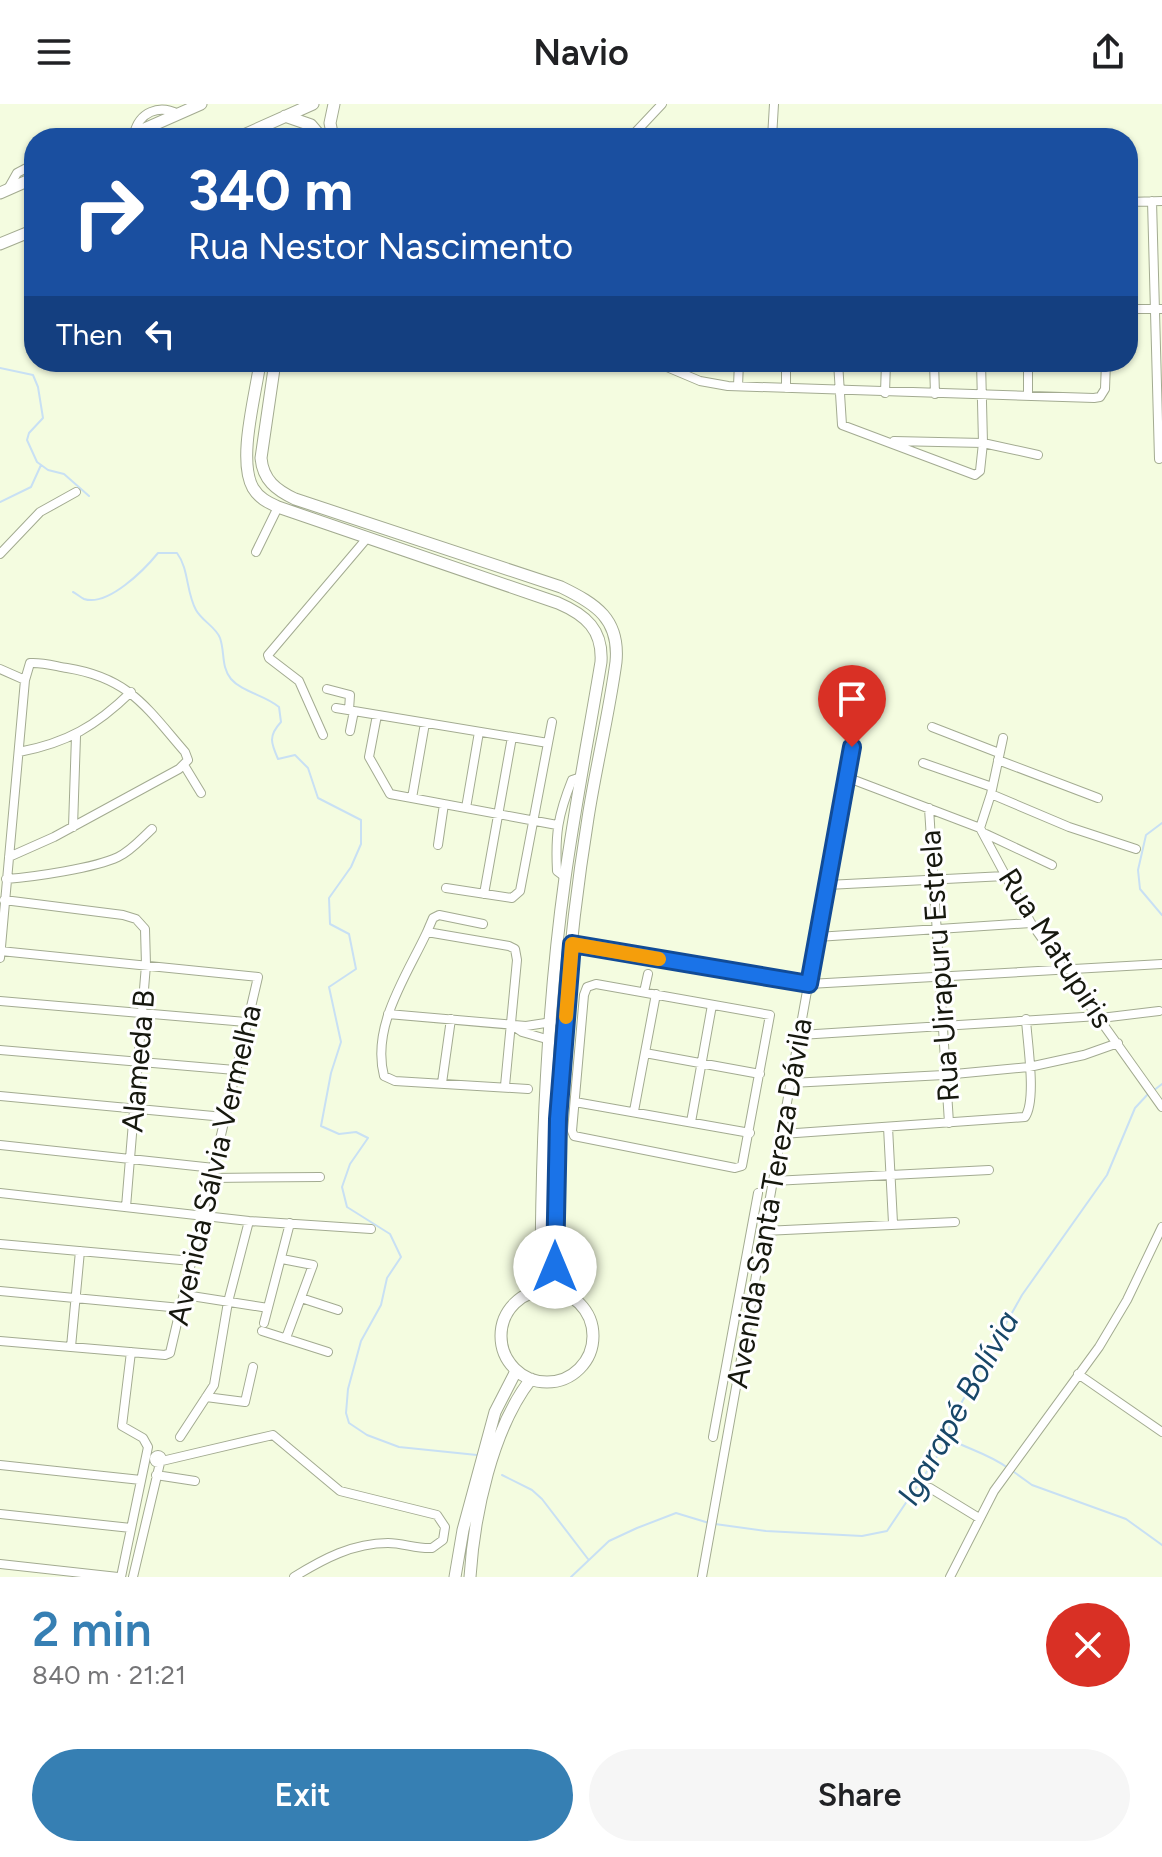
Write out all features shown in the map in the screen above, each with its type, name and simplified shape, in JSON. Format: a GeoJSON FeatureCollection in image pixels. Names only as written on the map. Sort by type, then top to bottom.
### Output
{"type":"FeatureCollection","features":[{"type":"Feature","properties":{"kind":"street"},"geometry":{"type":"LineString","coordinates":[[147,128],[201,104]]}},
{"type":"Feature","properties":{"kind":"street"},"geometry":{"type":"LineString","coordinates":[[258,128],[313,104]]}},
{"type":"Feature","properties":{"kind":"street"},"geometry":{"type":"LineString","coordinates":[[331,128],[334,104]]}},
{"type":"Feature","properties":{"kind":"street"},"geometry":{"type":"LineString","coordinates":[[639,128],[662,104]]}},
{"type":"Feature","properties":{"kind":"street"},"geometry":{"type":"LineString","coordinates":[[773,128],[774,104]]}},
{"type":"Feature","properties":{"kind":"street"},"geometry":{"type":"LineString","coordinates":[[284,116],[314,128]]}},
{"type":"Feature","properties":{"kind":"street"},"geometry":{"type":"LineString","coordinates":[[4,191],[17,173],[24,169]]}},
{"type":"Feature","properties":{"kind":"street"},"geometry":{"type":"LineString","coordinates":[[4,191],[24,182]]}},
{"type":"Feature","properties":{"kind":"street"},"geometry":{"type":"LineString","coordinates":[[1152,201],[1159,309],[1159,459]]}},
{"type":"Feature","properties":{"kind":"street"},"geometry":{"type":"LineString","coordinates":[[1138,202],[1162,201]]}},
{"type":"Feature","properties":{"kind":"street"},"geometry":{"type":"LineString","coordinates":[[0,244],[24,234]]}},
{"type":"Feature","properties":{"kind":"street"},"geometry":{"type":"LineString","coordinates":[[1138,309],[1159,309]]}},
{"type":"Feature","properties":{"kind":"street"},"geometry":{"type":"LineString","coordinates":[[259,372],[247,464],[257,494],[278,507],[558,603],[584,617],[594,627],[601,645],[601,662],[557,942],[536,1208],[541,1290]]}},
{"type":"Feature","properties":{"kind":"street"},"geometry":{"type":"LineString","coordinates":[[274,372],[261,458],[262,469],[274,487],[295,499],[561,587],[594,604],[611,627],[617,650],[616,662],[588,817],[572,944],[562,1061],[555,1290]]}},
{"type":"Feature","properties":{"kind":"street"},"geometry":{"type":"LineString","coordinates":[[679,372],[700,381],[738,386],[1094,398],[1103,395],[1105,372]]}},
{"type":"Feature","properties":{"kind":"street"},"geometry":{"type":"LineString","coordinates":[[738,386],[739,372]]}},
{"type":"Feature","properties":{"kind":"street"},"geometry":{"type":"LineString","coordinates":[[786,372],[786,388]]}},
{"type":"Feature","properties":{"kind":"street"},"geometry":{"type":"LineString","coordinates":[[838,372],[841,422],[847,428],[975,475],[980,471],[983,443],[981,372]]}},
{"type":"Feature","properties":{"kind":"street"},"geometry":{"type":"LineString","coordinates":[[885,393],[886,372]]}},
{"type":"Feature","properties":{"kind":"street"},"geometry":{"type":"LineString","coordinates":[[934,372],[935,394]]}},
{"type":"Feature","properties":{"kind":"street"},"geometry":{"type":"LineString","coordinates":[[1028,372],[1028,396]]}},
{"type":"Feature","properties":{"kind":"street"},"geometry":{"type":"LineString","coordinates":[[885,441],[983,443],[1038,455]]}},
{"type":"Feature","properties":{"kind":"street"},"geometry":{"type":"LineString","coordinates":[[0,554],[40,512],[76,492]]}},
{"type":"Feature","properties":{"kind":"street"},"geometry":{"type":"LineString","coordinates":[[256,552],[278,507]]}},
{"type":"Feature","properties":{"kind":"street"},"geometry":{"type":"LineString","coordinates":[[323,735],[299,681],[268,655],[368,537]]}},
{"type":"Feature","properties":{"kind":"street"},"geometry":{"type":"LineString","coordinates":[[0,958],[25,680],[30,663],[91,672],[115,681],[131,692],[186,761],[201,793]]}},
{"type":"Feature","properties":{"kind":"street"},"geometry":{"type":"LineString","coordinates":[[0,669],[25,680]]}},
{"type":"Feature","properties":{"kind":"street","name":"Avenida Santa Tereza Dávila"},"geometry":{"type":"LineString","coordinates":[[702,1577],[846,777],[865,687]]}},
{"type":"Feature","properties":{"kind":"street"},"geometry":{"type":"LineString","coordinates":[[327,689],[350,695],[350,731]]}},
{"type":"Feature","properties":{"kind":"street"},"geometry":{"type":"LineString","coordinates":[[19,752],[76,736],[131,692]]}},
{"type":"Feature","properties":{"kind":"street"},"geometry":{"type":"LineString","coordinates":[[336,708],[548,743]]}},
{"type":"Feature","properties":{"kind":"street"},"geometry":{"type":"LineString","coordinates":[[377,715],[369,757],[390,794],[557,825]]}},
{"type":"Feature","properties":{"kind":"street"},"geometry":{"type":"LineString","coordinates":[[446,888],[512,898],[520,891],[552,722]]}},
{"type":"Feature","properties":{"kind":"street"},"geometry":{"type":"LineString","coordinates":[[412,798],[425,723]]}},
{"type":"Feature","properties":{"kind":"street"},"geometry":{"type":"LineString","coordinates":[[932,727],[1098,798]]}},
{"type":"Feature","properties":{"kind":"street"},"geometry":{"type":"LineString","coordinates":[[466,808],[479,732]]}},
{"type":"Feature","properties":{"kind":"street"},"geometry":{"type":"LineString","coordinates":[[73,827],[76,736]]}},
{"type":"Feature","properties":{"kind":"street"},"geometry":{"type":"LineString","coordinates":[[484,894],[512,737]]}},
{"type":"Feature","properties":{"kind":"street"},"geometry":{"type":"LineString","coordinates":[[983,831],[1003,738]]}},
{"type":"Feature","properties":{"kind":"street"},"geometry":{"type":"LineString","coordinates":[[9,857],[73,827],[186,761]]}},
{"type":"Feature","properties":{"kind":"street"},"geometry":{"type":"LineString","coordinates":[[923,763],[992,790],[1069,827],[1136,849]]}},
{"type":"Feature","properties":{"kind":"street"},"geometry":{"type":"LineString","coordinates":[[565,877],[557,871],[557,825],[572,780],[581,777]]}},
{"type":"Feature","properties":{"kind":"street"},"geometry":{"type":"LineString","coordinates":[[846,777],[983,831],[1052,865]]}},
{"type":"Feature","properties":{"kind":"street"},"geometry":{"type":"LineString","coordinates":[[438,845],[444,804]]}},
{"type":"Feature","properties":{"kind":"street","name":"Rua Uirapuru Estrela"},"geometry":{"type":"LineString","coordinates":[[929,808],[949,1123]]}},
{"type":"Feature","properties":{"kind":"street"},"geometry":{"type":"LineString","coordinates":[[6,879],[41,875],[112,859],[126,853],[152,829]]}},
{"type":"Feature","properties":{"kind":"street","name":"Rua Matupiris"},"geometry":{"type":"LineString","coordinates":[[983,831],[1031,923],[1162,1106]]}},
{"type":"Feature","properties":{"kind":"street"},"geometry":{"type":"LineString","coordinates":[[827,885],[1005,876]]}},
{"type":"Feature","properties":{"kind":"street","name":"Alameda B"},"geometry":{"type":"LineString","coordinates":[[4,900],[123,915],[136,919],[146,933],[126,1207]]}},
{"type":"Feature","properties":{"kind":"street"},"geometry":{"type":"LineString","coordinates":[[483,924],[436,916],[388,1014],[383,1071],[387,1078],[528,1089]]}},
{"type":"Feature","properties":{"kind":"street"},"geometry":{"type":"LineString","coordinates":[[817,937],[1031,923]]}},
{"type":"Feature","properties":{"kind":"street"},"geometry":{"type":"LineString","coordinates":[[427,932],[515,949],[517,960],[505,1086]]}},
{"type":"Feature","properties":{"kind":"street"},"geometry":{"type":"LineString","coordinates":[[557,942],[809,984],[1162,964]]}},
{"type":"Feature","properties":{"kind":"street"},"geometry":{"type":"LineString","coordinates":[[0,951],[146,965]]}},
{"type":"Feature","properties":{"kind":"street","name":"Avenida Sálvia Vermelha"},"geometry":{"type":"LineString","coordinates":[[131,1352],[170,1353],[258,977],[146,965]]}},
{"type":"Feature","properties":{"kind":"street"},"geometry":{"type":"LineString","coordinates":[[644,992],[648,974]]}},
{"type":"Feature","properties":{"kind":"street"},"geometry":{"type":"LineString","coordinates":[[770,1015],[596,984],[587,987],[575,1046],[578,1062],[572,1131],[577,1137],[735,1168],[744,1163],[773,1005]]}},
{"type":"Feature","properties":{"kind":"street"},"geometry":{"type":"LineString","coordinates":[[634,1111],[656,994]]}},
{"type":"Feature","properties":{"kind":"street"},"geometry":{"type":"LineString","coordinates":[[0,1001],[246,1022]]}},
{"type":"Feature","properties":{"kind":"street"},"geometry":{"type":"LineString","coordinates":[[691,1122],[712,1005]]}},
{"type":"Feature","properties":{"kind":"street"},"geometry":{"type":"LineString","coordinates":[[800,1035],[1159,1011]]}},
{"type":"Feature","properties":{"kind":"street"},"geometry":{"type":"LineString","coordinates":[[388,1014],[530,1026],[552,1022]]}},
{"type":"Feature","properties":{"kind":"street"},"geometry":{"type":"LineString","coordinates":[[442,1083],[451,1019]]}},
{"type":"Feature","properties":{"kind":"street"},"geometry":{"type":"LineString","coordinates":[[782,1134],[1022,1117],[1029,1113],[1026,1019]]}},
{"type":"Feature","properties":{"kind":"street"},"geometry":{"type":"LineString","coordinates":[[511,1024],[522,1032],[550,1040]]}},
{"type":"Feature","properties":{"kind":"street"},"geometry":{"type":"LineString","coordinates":[[791,1083],[1029,1067],[1084,1055],[1118,1043]]}},
{"type":"Feature","properties":{"kind":"street"},"geometry":{"type":"LineString","coordinates":[[0,1050],[235,1070]]}},
{"type":"Feature","properties":{"kind":"street"},"geometry":{"type":"LineString","coordinates":[[645,1053],[760,1074]]}},
{"type":"Feature","properties":{"kind":"street"},"geometry":{"type":"LineString","coordinates":[[562,1061],[578,1062]]}},
{"type":"Feature","properties":{"kind":"street"},"geometry":{"type":"LineString","coordinates":[[0,1096],[224,1117]]}},
{"type":"Feature","properties":{"kind":"street"},"geometry":{"type":"LineString","coordinates":[[575,1102],[750,1133]]}},
{"type":"Feature","properties":{"kind":"street"},"geometry":{"type":"LineString","coordinates":[[888,1127],[893,1223]]}},
{"type":"Feature","properties":{"kind":"street"},"geometry":{"type":"LineString","coordinates":[[0,1145],[130,1158],[213,1173],[320,1177]]}},
{"type":"Feature","properties":{"kind":"street"},"geometry":{"type":"LineString","coordinates":[[773,1181],[989,1170]]}},
{"type":"Feature","properties":{"kind":"street"},"geometry":{"type":"LineString","coordinates":[[0,1193],[249,1221],[371,1229]]}},
{"type":"Feature","properties":{"kind":"street"},"geometry":{"type":"LineString","coordinates":[[713,1437],[758,1193]]}},
{"type":"Feature","properties":{"kind":"street"},"geometry":{"type":"LineString","coordinates":[[180,1437],[214,1385],[228,1302],[249,1221]]}},
{"type":"Feature","properties":{"kind":"street"},"geometry":{"type":"LineString","coordinates":[[764,1231],[955,1222]]}},
{"type":"Feature","properties":{"kind":"street"},"geometry":{"type":"LineString","coordinates":[[290,1223],[263,1327],[328,1352]]}},
{"type":"Feature","properties":{"kind":"street"},"geometry":{"type":"LineString","coordinates":[[950,1577],[979,1518],[1013,1463],[1099,1347],[1127,1300],[1162,1228]]}},
{"type":"Feature","properties":{"kind":"street"},"geometry":{"type":"LineString","coordinates":[[0,1244],[192,1261]]}},
{"type":"Feature","properties":{"kind":"street"},"geometry":{"type":"LineString","coordinates":[[71,1347],[80,1251]]}},
{"type":"Feature","properties":{"kind":"street"},"geometry":{"type":"LineString","coordinates":[[282,1259],[313,1265],[286,1338]]}},
{"type":"Feature","properties":{"kind":"street"},"geometry":{"type":"LineString","coordinates":[[541,1290],[555,1290],[574,1298],[587,1314],[593,1334],[591,1348],[581,1366],[571,1375],[551,1382],[531,1379],[516,1371],[502,1349],[502,1322],[517,1300],[541,1290]]}},
{"type":"Feature","properties":{"kind":"street"},"geometry":{"type":"LineString","coordinates":[[0,1291],[181,1308]]}},
{"type":"Feature","properties":{"kind":"street"},"geometry":{"type":"LineString","coordinates":[[185,1295],[268,1308]]}},
{"type":"Feature","properties":{"kind":"street"},"geometry":{"type":"LineString","coordinates":[[301,1298],[338,1310]]}},
{"type":"Feature","properties":{"kind":"street"},"geometry":{"type":"LineString","coordinates":[[0,1341],[131,1352],[122,1426],[147,1443],[119,1577],[0,1564]]}},
{"type":"Feature","properties":{"kind":"street"},"geometry":{"type":"LineString","coordinates":[[206,1397],[245,1402],[253,1367]]}},
{"type":"Feature","properties":{"kind":"street"},"geometry":{"type":"LineString","coordinates":[[455,1577],[463,1530],[495,1412],[503,1391],[516,1371]]}},
{"type":"Feature","properties":{"kind":"street"},"geometry":{"type":"LineString","coordinates":[[1078,1374],[1162,1432]]}},
{"type":"Feature","properties":{"kind":"street"},"geometry":{"type":"LineString","coordinates":[[470,1577],[476,1528],[489,1469],[515,1402],[531,1379]]}},
{"type":"Feature","properties":{"kind":"street"},"geometry":{"type":"LineString","coordinates":[[133,1577],[161,1462],[273,1435],[340,1491],[437,1515],[445,1527],[443,1540],[432,1548],[388,1543],[337,1553],[294,1577]]}},
{"type":"Feature","properties":{"kind":"street"},"geometry":{"type":"LineString","coordinates":[[0,1465],[141,1480]]}},
{"type":"Feature","properties":{"kind":"street"},"geometry":{"type":"LineString","coordinates":[[156,1475],[195,1481]]}},
{"type":"Feature","properties":{"kind":"street"},"geometry":{"type":"LineString","coordinates":[[930,1488],[979,1518]]}},
{"type":"Feature","properties":{"kind":"street"},"geometry":{"type":"LineString","coordinates":[[0,1514],[131,1528]]}},
{"type":"Feature","properties":{"kind":"street"},"geometry":{"type":"LineString","coordinates":[[445,1527],[463,1530]]}},
{"type":"Feature","properties":{"kind":"street"},"geometry":{"type":"LineString","coordinates":[[443,1540],[460,1543]]}},
{"type":"Feature","properties":{"kind":"waterway"},"geometry":{"type":"LineString","coordinates":[[0,368],[33,375],[38,387],[43,418],[29,433],[27,440],[37,462],[48,470],[64,474],[89,496]]}},
{"type":"Feature","properties":{"kind":"waterway"},"geometry":{"type":"LineString","coordinates":[[0,502],[31,487],[41,465]]}},
{"type":"Feature","properties":{"kind":"waterway"},"geometry":{"type":"LineString","coordinates":[[73,592],[84,599],[104,597],[125,585],[158,553],[177,553],[184,566],[196,610],[220,638],[224,664],[231,679],[279,707],[281,722],[272,740],[278,759],[295,755],[308,768],[318,798],[361,820],[361,844],[351,867],[329,898],[330,924],[349,934],[356,969],[329,987],[341,1042],[331,1073],[321,1126],[339,1134],[356,1132],[368,1138],[350,1164],[342,1187],[347,1207],[390,1234],[401,1257],[387,1278],[381,1305],[361,1341],[348,1389],[346,1413],[349,1423],[367,1435],[399,1447],[477,1455]]}},
{"type":"Feature","properties":{"kind":"waterway","name":"Igarapé Bolívia"},"geometry":{"type":"LineString","coordinates":[[1162,823],[1146,835],[1138,870],[1140,889],[1162,915]]}},
{"type":"Feature","properties":{"kind":"waterway","name":"Igarapé Bolívia"},"geometry":{"type":"LineString","coordinates":[[1153,1091],[1162,1084]]}},
{"type":"Feature","properties":{"kind":"waterway","name":"Igarapé Bolívia"},"geometry":{"type":"LineString","coordinates":[[715,1524],[766,1531],[862,1536],[887,1531],[946,1443],[950,1423],[1022,1295],[1107,1175],[1135,1108],[1148,1094]]}},
{"type":"Feature","properties":{"kind":"waterway"},"geometry":{"type":"LineString","coordinates":[[947,1438],[1008,1468]]}},
{"type":"Feature","properties":{"kind":"waterway"},"geometry":{"type":"LineString","coordinates":[[1014,1472],[1032,1485],[1126,1519],[1162,1545]]}},
{"type":"Feature","properties":{"kind":"waterway"},"geometry":{"type":"LineString","coordinates":[[502,1475],[532,1490],[542,1499],[588,1559]]}},
{"type":"Feature","properties":{"kind":"waterway","name":"Igarapé Bolívia"},"geometry":{"type":"LineString","coordinates":[[571,1577],[609,1541],[637,1528],[676,1513],[709,1523]]}},
{"type":"Feature","properties":{"kind":"slow traffic"},"geometry":{"type":"LineString","coordinates":[[566,1017],[572,944],[659,959]]}},
{"type":"Feature","properties":{"kind":"route"},"geometry":{"type":"LineString","coordinates":[[555,1267],[558,1119],[572,944],[809,984],[852,747]]}}]}
